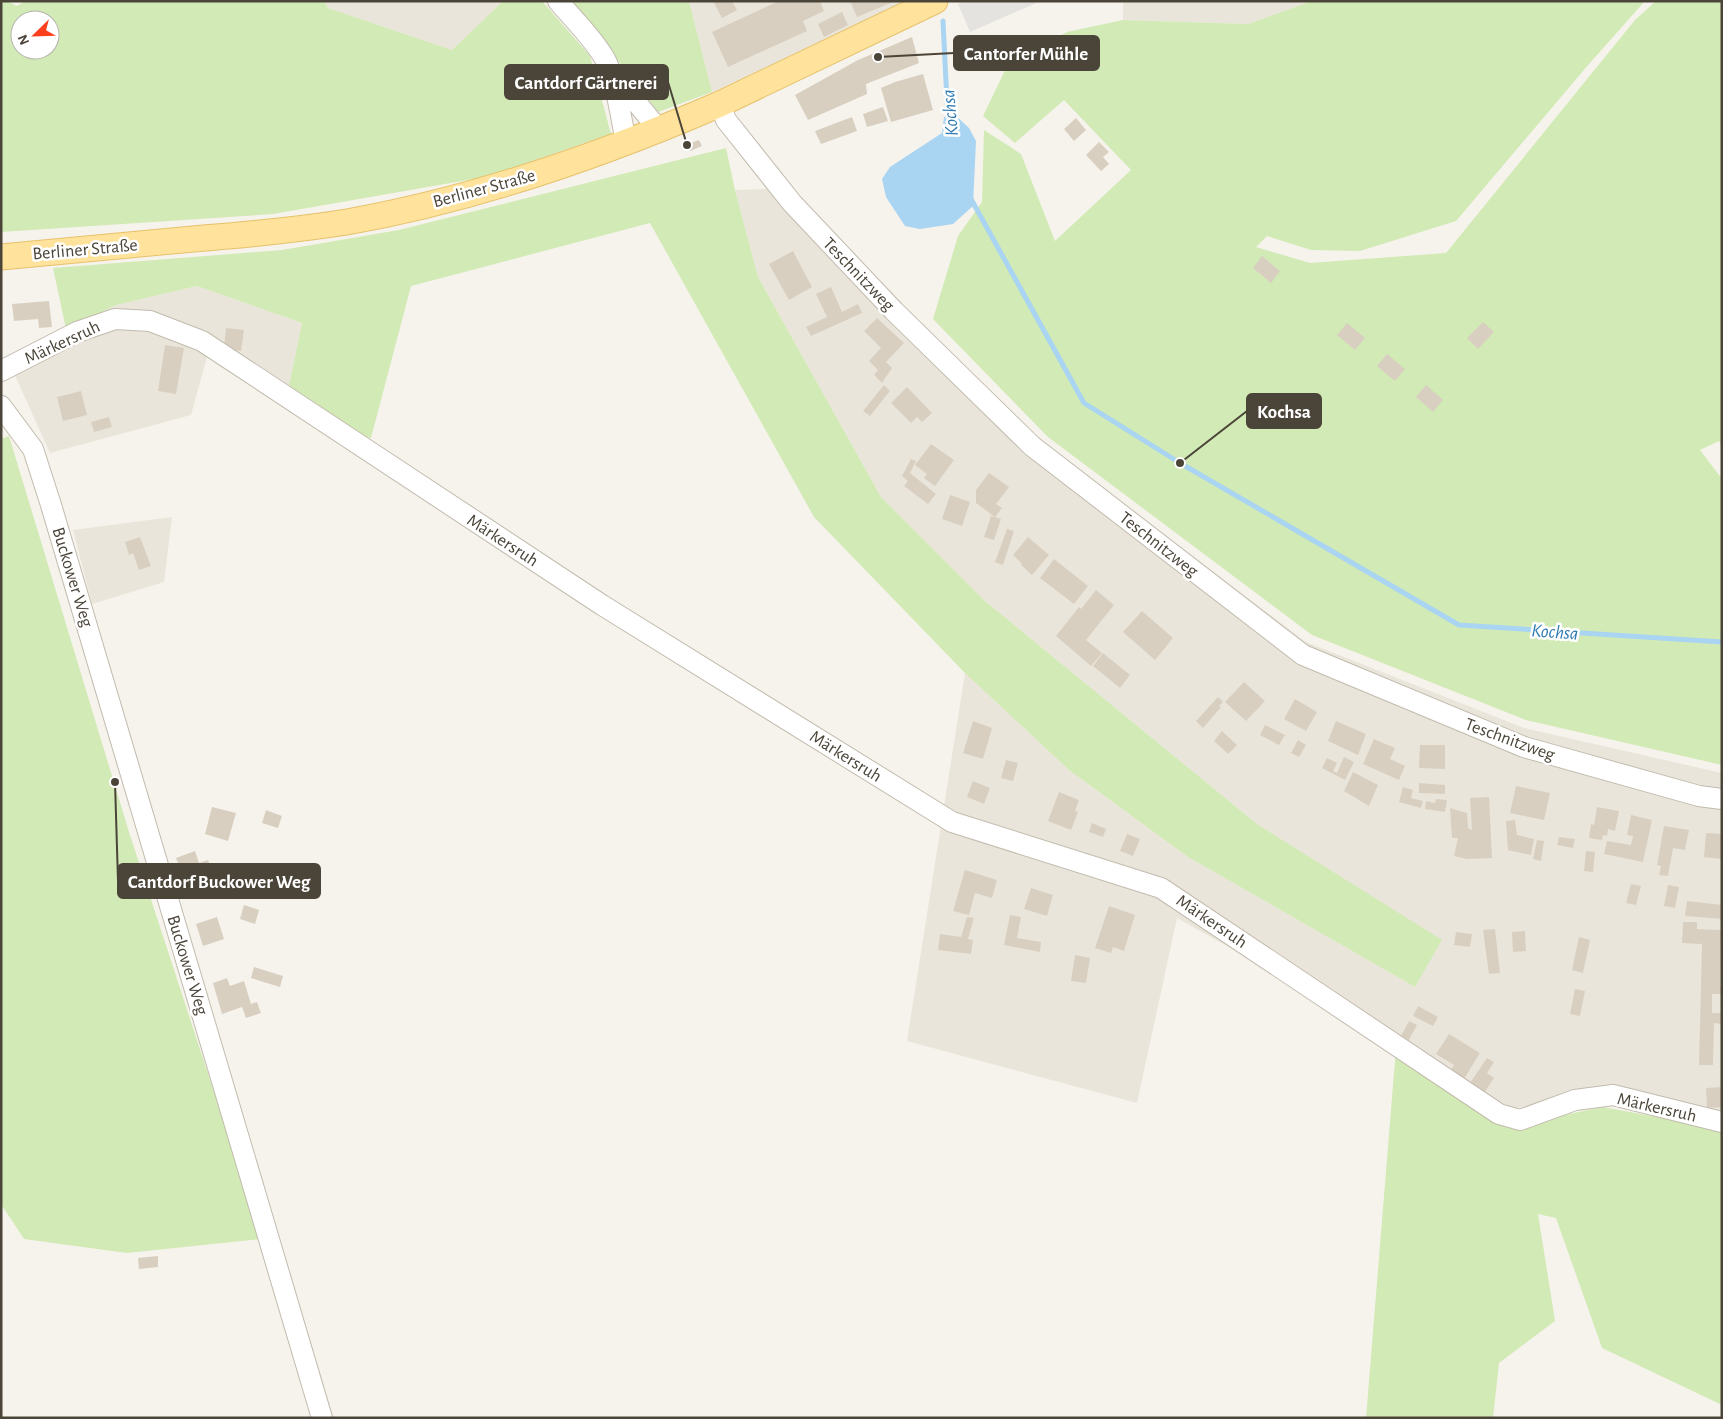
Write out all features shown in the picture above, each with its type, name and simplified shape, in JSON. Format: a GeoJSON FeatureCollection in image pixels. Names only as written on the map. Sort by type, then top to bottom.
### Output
{"type":"FeatureCollection","features":[{"type":"Feature","properties":{"kind":"main road","name":"Berliner Straße"},"geometry":{"type":"LineString","coordinates":[[1,257],[274,232],[347,222],[506,185],[590,157],[660,130],[720,104],[908,8],[935,1]]}},
{"type":"Feature","properties":{"kind":"street"},"geometry":{"type":"LineString","coordinates":[[558,1],[604,58],[610,71],[626,142]]}},
{"type":"Feature","properties":{"kind":"street"},"geometry":{"type":"LineString","coordinates":[[610,71],[660,130]]}},
{"type":"Feature","properties":{"kind":"street","name":"Teschnitzweg"},"geometry":{"type":"LineString","coordinates":[[720,104],[726,120],[792,203],[894,311],[1032,446],[1303,655],[1524,747],[1699,796],[1722,799]]}},
{"type":"Feature","properties":{"kind":"street","name":"Märkersruh"},"geometry":{"type":"LineString","coordinates":[[1,371],[77,332],[115,319],[150,321],[202,342],[602,605],[952,822],[1162,888],[1499,1114],[1520,1120],[1575,1100],[1613,1095],[1722,1122]]}},
{"type":"Feature","properties":{"kind":"street","name":"Buckower Weg"},"geometry":{"type":"LineString","coordinates":[[1,406],[33,449],[51,505],[322,1418]]}},
{"type":"Feature","properties":{"kind":"shaded area"},"geometry":{"type":"Polygon","coordinates":[[[324,1],[503,1],[452,50],[328,8],[324,1]]]}},
{"type":"Feature","properties":{"kind":"shaded area"},"geometry":{"type":"Polygon","coordinates":[[[689,1],[920,1],[712,92],[689,1]]]}},
{"type":"Feature","properties":{"kind":"shaded area"},"geometry":{"type":"Polygon","coordinates":[[[964,1],[1041,1],[970,32],[958,4],[964,1]]]}},
{"type":"Feature","properties":{"kind":"shaded area"},"geometry":{"type":"Polygon","coordinates":[[[1123,1],[1312,1],[1248,24],[1123,20],[1123,1]]]}},
{"type":"Feature","properties":{"kind":"shaded area"},"geometry":{"type":"Polygon","coordinates":[[[791,188],[903,304],[1036,437],[1306,642],[1524,728],[1722,773],[1722,1116],[1574,1094],[1514,1109],[1177,918],[1137,1103],[907,1041],[965,673],[1069,770],[1188,857],[1415,987],[1441,940],[1257,824],[985,601],[881,497],[758,277],[735,190],[791,188]]]}},
{"type":"Feature","properties":{"kind":"shaded area"},"geometry":{"type":"Polygon","coordinates":[[[197,286],[302,323],[288,390],[273,399],[207,357],[191,415],[50,453],[7,358],[116,305],[197,286]]]}},
{"type":"Feature","properties":{"kind":"shaded area"},"geometry":{"type":"Polygon","coordinates":[[[172,517],[164,582],[92,604],[73,530],[172,517]]]}},
{"type":"Feature","properties":{"kind":"green space"},"geometry":{"type":"Polygon","coordinates":[[[1,1],[7,1],[17,6],[25,1],[324,1],[328,8],[452,50],[503,1],[542,1],[590,56],[611,134],[485,177],[273,214],[1,232],[1,1]]]}},
{"type":"Feature","properties":{"kind":"green space"},"geometry":{"type":"Polygon","coordinates":[[[567,1],[689,1],[712,92],[658,112],[595,31],[567,1]]]}},
{"type":"Feature","properties":{"kind":"green space"},"geometry":{"type":"Polygon","coordinates":[[[1312,1],[1645,1],[1456,221],[1360,251],[1311,250],[1267,236],[1256,247],[1310,263],[1446,253],[1635,20],[1656,1],[1722,1],[1722,448],[1719,441],[1700,450],[1722,479],[1722,765],[1526,720],[1312,635],[1048,437],[933,319],[958,236],[982,202],[984,130],[1021,154],[1055,241],[1131,170],[1064,100],[1015,143],[983,116],[1009,62],[1067,32],[1123,20],[1248,24],[1312,1]]]}},
{"type":"Feature","properties":{"kind":"green space"},"geometry":{"type":"Polygon","coordinates":[[[726,148],[758,277],[881,497],[985,601],[1257,824],[1442,940],[1415,987],[1188,857],[1069,770],[965,673],[814,517],[650,223],[411,286],[371,438],[354,434],[288,390],[302,323],[197,286],[116,305],[66,329],[53,268],[282,250],[399,230],[726,148]]]}},
{"type":"Feature","properties":{"kind":"green space"},"geometry":{"type":"Polygon","coordinates":[[[9,436],[129,832],[262,1239],[127,1253],[24,1239],[1,1204],[1,439],[9,436]]]}},
{"type":"Feature","properties":{"kind":"green space"},"geometry":{"type":"Polygon","coordinates":[[[1396,1048],[1506,1127],[1603,1107],[1722,1129],[1722,1405],[1602,1348],[1556,1218],[1538,1214],[1555,1321],[1499,1363],[1493,1418],[1366,1418],[1396,1048]]]}},
{"type":"Feature","properties":{"kind":"water"},"geometry":{"type":"Polygon","coordinates":[[[955,115],[969,128],[976,141],[973,206],[953,224],[920,229],[905,226],[886,197],[882,179],[890,167],[942,133],[944,117],[955,115]]]}},
{"type":"Feature","properties":{"kind":"building"},"geometry":{"type":"Polygon","coordinates":[[[713,1],[732,1],[737,10],[722,18],[713,1]]]}},
{"type":"Feature","properties":{"kind":"building"},"geometry":{"type":"Polygon","coordinates":[[[779,1],[820,1],[824,11],[803,21],[807,31],[728,67],[712,32],[779,1]]]}},
{"type":"Feature","properties":{"kind":"building"},"geometry":{"type":"Polygon","coordinates":[[[850,1],[895,1],[857,17],[850,1]]]}},
{"type":"Feature","properties":{"kind":"building"},"geometry":{"type":"Polygon","coordinates":[[[842,12],[848,25],[824,37],[818,24],[842,12]]]}},
{"type":"Feature","properties":{"kind":"building"},"geometry":{"type":"Polygon","coordinates":[[[912,37],[919,63],[866,84],[867,94],[808,120],[795,95],[858,60],[912,37]]]}},
{"type":"Feature","properties":{"kind":"building"},"geometry":{"type":"Polygon","coordinates":[[[923,74],[933,110],[891,122],[881,88],[923,74]]]}},
{"type":"Feature","properties":{"kind":"building"},"geometry":{"type":"Polygon","coordinates":[[[883,107],[888,121],[867,127],[863,114],[883,107]]]}},
{"type":"Feature","properties":{"kind":"building"},"geometry":{"type":"Polygon","coordinates":[[[852,117],[857,131],[821,144],[815,131],[852,117]]]}},
{"type":"Feature","properties":{"kind":"building"},"geometry":{"type":"Polygon","coordinates":[[[1076,118],[1086,130],[1074,141],[1064,129],[1076,118]]]}},
{"type":"Feature","properties":{"kind":"building"},"geometry":{"type":"Polygon","coordinates":[[[699,140],[702,146],[690,151],[687,144],[699,140]]]}},
{"type":"Feature","properties":{"kind":"building"},"geometry":{"type":"Polygon","coordinates":[[[1099,142],[1109,152],[1103,157],[1109,164],[1101,171],[1086,155],[1099,142]]]}},
{"type":"Feature","properties":{"kind":"building"},"geometry":{"type":"Polygon","coordinates":[[[793,251],[812,287],[789,300],[769,264],[793,251]]]}},
{"type":"Feature","properties":{"kind":"building"},"geometry":{"type":"Polygon","coordinates":[[[1262,256],[1280,271],[1271,283],[1253,268],[1262,256]]]}},
{"type":"Feature","properties":{"kind":"building"},"geometry":{"type":"Polygon","coordinates":[[[831,287],[842,312],[858,304],[862,313],[811,336],[806,327],[827,317],[816,294],[831,287]]]}},
{"type":"Feature","properties":{"kind":"building"},"geometry":{"type":"Polygon","coordinates":[[[49,301],[52,327],[39,328],[38,319],[14,321],[12,304],[49,301]]]}},
{"type":"Feature","properties":{"kind":"building"},"geometry":{"type":"Polygon","coordinates":[[[877,318],[904,343],[886,362],[892,368],[882,383],[874,375],[878,370],[869,361],[881,348],[864,331],[877,318]]]}},
{"type":"Feature","properties":{"kind":"building"},"geometry":{"type":"Polygon","coordinates":[[[1483,322],[1494,332],[1478,349],[1467,338],[1483,322]]]}},
{"type":"Feature","properties":{"kind":"building"},"geometry":{"type":"Polygon","coordinates":[[[1347,323],[1365,338],[1355,350],[1337,335],[1347,323]]]}},
{"type":"Feature","properties":{"kind":"building"},"geometry":{"type":"Polygon","coordinates":[[[226,328],[244,330],[241,351],[224,348],[226,328]]]}},
{"type":"Feature","properties":{"kind":"building"},"geometry":{"type":"Polygon","coordinates":[[[165,345],[184,348],[176,394],[158,391],[165,345]]]}},
{"type":"Feature","properties":{"kind":"building"},"geometry":{"type":"Polygon","coordinates":[[[1387,354],[1405,369],[1395,381],[1377,366],[1387,354]]]}},
{"type":"Feature","properties":{"kind":"building"},"geometry":{"type":"Polygon","coordinates":[[[884,385],[890,391],[870,416],[863,411],[884,385]]]}},
{"type":"Feature","properties":{"kind":"building"},"geometry":{"type":"Polygon","coordinates":[[[1426,385],[1443,400],[1433,412],[1416,397],[1426,385]]]}},
{"type":"Feature","properties":{"kind":"building"},"geometry":{"type":"Polygon","coordinates":[[[907,387],[932,413],[922,422],[917,417],[911,423],[891,403],[907,387]]]}},
{"type":"Feature","properties":{"kind":"building"},"geometry":{"type":"Polygon","coordinates":[[[81,391],[87,415],[63,421],[57,397],[81,391]]]}},
{"type":"Feature","properties":{"kind":"building"},"geometry":{"type":"Polygon","coordinates":[[[109,417],[112,427],[94,432],[91,422],[109,417]]]}},
{"type":"Feature","properties":{"kind":"building"},"geometry":{"type":"Polygon","coordinates":[[[931,444],[954,460],[935,486],[924,478],[927,474],[915,465],[931,444]]]}},
{"type":"Feature","properties":{"kind":"building"},"geometry":{"type":"Polygon","coordinates":[[[911,459],[916,461],[910,473],[936,494],[928,504],[904,486],[908,481],[902,476],[911,459]]]}},
{"type":"Feature","properties":{"kind":"building"},"geometry":{"type":"Polygon","coordinates":[[[989,473],[1009,487],[996,504],[1002,508],[995,517],[976,503],[976,490],[989,473]]]}},
{"type":"Feature","properties":{"kind":"building"},"geometry":{"type":"Polygon","coordinates":[[[950,495],[970,502],[962,526],[942,519],[950,495]]]}},
{"type":"Feature","properties":{"kind":"building"},"geometry":{"type":"Polygon","coordinates":[[[991,516],[1001,519],[994,540],[984,537],[991,516]]]}},
{"type":"Feature","properties":{"kind":"building"},"geometry":{"type":"Polygon","coordinates":[[[1007,529],[1014,531],[1003,565],[995,562],[1007,529]]]}},
{"type":"Feature","properties":{"kind":"building"},"geometry":{"type":"Polygon","coordinates":[[[140,537],[151,566],[139,570],[133,553],[129,555],[125,542],[140,537]]]}},
{"type":"Feature","properties":{"kind":"building"},"geometry":{"type":"Polygon","coordinates":[[[1028,537],[1049,555],[1032,575],[1013,555],[1028,537]]]}},
{"type":"Feature","properties":{"kind":"building"},"geometry":{"type":"Polygon","coordinates":[[[1054,559],[1088,586],[1074,604],[1040,578],[1054,559]]]}},
{"type":"Feature","properties":{"kind":"building"},"geometry":{"type":"Polygon","coordinates":[[[1096,590],[1114,605],[1086,640],[1102,653],[1091,666],[1056,636],[1079,607],[1081,609],[1096,590]]]}},
{"type":"Feature","properties":{"kind":"building"},"geometry":{"type":"Polygon","coordinates":[[[1142,611],[1173,638],[1155,660],[1123,632],[1142,611]]]}},
{"type":"Feature","properties":{"kind":"building"},"geometry":{"type":"Polygon","coordinates":[[[1103,653],[1130,675],[1120,688],[1093,666],[1103,653]]]}},
{"type":"Feature","properties":{"kind":"building"},"geometry":{"type":"Polygon","coordinates":[[[1244,682],[1265,701],[1246,721],[1225,702],[1244,682]]]}},
{"type":"Feature","properties":{"kind":"building"},"geometry":{"type":"Polygon","coordinates":[[[1218,697],[1223,702],[1219,706],[1221,707],[1203,728],[1196,721],[1218,697]]]}},
{"type":"Feature","properties":{"kind":"building"},"geometry":{"type":"Polygon","coordinates":[[[1295,699],[1317,712],[1306,731],[1284,719],[1295,699]]]}},
{"type":"Feature","properties":{"kind":"building"},"geometry":{"type":"Polygon","coordinates":[[[973,721],[992,728],[983,759],[963,753],[973,721]]]}},
{"type":"Feature","properties":{"kind":"building"},"geometry":{"type":"Polygon","coordinates":[[[1336,721],[1366,734],[1358,755],[1328,741],[1336,721]]]}},
{"type":"Feature","properties":{"kind":"building"},"geometry":{"type":"Polygon","coordinates":[[[1265,725],[1285,735],[1279,745],[1260,735],[1265,725]]]}},
{"type":"Feature","properties":{"kind":"building"},"geometry":{"type":"Polygon","coordinates":[[[1222,731],[1237,745],[1228,754],[1214,741],[1222,731]]]}},
{"type":"Feature","properties":{"kind":"building"},"geometry":{"type":"Polygon","coordinates":[[[1374,739],[1395,748],[1390,759],[1405,766],[1399,780],[1363,764],[1374,739]]]}},
{"type":"Feature","properties":{"kind":"building"},"geometry":{"type":"Polygon","coordinates":[[[1298,740],[1306,745],[1299,757],[1291,753],[1298,740]]]}},
{"type":"Feature","properties":{"kind":"building"},"geometry":{"type":"Polygon","coordinates":[[[1420,745],[1445,745],[1445,769],[1419,768],[1420,745]]]}},
{"type":"Feature","properties":{"kind":"building"},"geometry":{"type":"Polygon","coordinates":[[[1344,757],[1354,762],[1345,780],[1322,768],[1327,758],[1337,763],[1333,771],[1337,773],[1344,757]]]}},
{"type":"Feature","properties":{"kind":"building"},"geometry":{"type":"Polygon","coordinates":[[[1006,760],[1018,763],[1013,781],[1001,778],[1006,760]]]}},
{"type":"Feature","properties":{"kind":"building"},"geometry":{"type":"Polygon","coordinates":[[[1353,772],[1378,785],[1369,806],[1344,791],[1353,772]]]}},
{"type":"Feature","properties":{"kind":"building"},"geometry":{"type":"Polygon","coordinates":[[[973,781],[990,788],[984,804],[967,797],[973,781]]]}},
{"type":"Feature","properties":{"kind":"building"},"geometry":{"type":"Polygon","coordinates":[[[1419,783],[1445,785],[1445,794],[1419,793],[1419,783]]]}},
{"type":"Feature","properties":{"kind":"building"},"geometry":{"type":"Polygon","coordinates":[[[1516,786],[1550,793],[1544,820],[1510,813],[1516,786]]]}},
{"type":"Feature","properties":{"kind":"building"},"geometry":{"type":"Polygon","coordinates":[[[1403,787],[1413,790],[1411,798],[1423,801],[1421,808],[1399,802],[1403,787]]]}},
{"type":"Feature","properties":{"kind":"building"},"geometry":{"type":"Polygon","coordinates":[[[1059,792],[1079,800],[1075,811],[1078,812],[1071,830],[1048,821],[1059,792]]]}},
{"type":"Feature","properties":{"kind":"building"},"geometry":{"type":"Polygon","coordinates":[[[1489,797],[1492,858],[1467,859],[1454,856],[1458,838],[1452,838],[1450,808],[1467,813],[1468,828],[1472,830],[1470,798],[1489,797]]]}},
{"type":"Feature","properties":{"kind":"building"},"geometry":{"type":"Polygon","coordinates":[[[1436,799],[1447,800],[1445,812],[1425,809],[1426,801],[1435,803],[1436,799]]]}},
{"type":"Feature","properties":{"kind":"building"},"geometry":{"type":"Polygon","coordinates":[[[212,807],[236,813],[228,841],[205,834],[212,807]]]}},
{"type":"Feature","properties":{"kind":"building"},"geometry":{"type":"Polygon","coordinates":[[[1597,807],[1619,811],[1615,831],[1608,829],[1607,836],[1603,835],[1602,840],[1589,838],[1591,824],[1594,825],[1597,807]]]}},
{"type":"Feature","properties":{"kind":"building"},"geometry":{"type":"Polygon","coordinates":[[[266,810],[282,816],[278,828],[262,823],[266,810]]]}},
{"type":"Feature","properties":{"kind":"building"},"geometry":{"type":"Polygon","coordinates":[[[1631,815],[1652,820],[1643,862],[1604,854],[1607,841],[1631,845],[1633,836],[1627,835],[1631,815]]]}},
{"type":"Feature","properties":{"kind":"building"},"geometry":{"type":"Polygon","coordinates":[[[1515,820],[1517,835],[1534,839],[1531,855],[1508,850],[1506,821],[1515,820]]]}},
{"type":"Feature","properties":{"kind":"building"},"geometry":{"type":"Polygon","coordinates":[[[1092,823],[1106,829],[1103,837],[1089,832],[1092,823]]]}},
{"type":"Feature","properties":{"kind":"building"},"geometry":{"type":"Polygon","coordinates":[[[1664,826],[1689,830],[1685,850],[1673,848],[1668,876],[1659,875],[1661,866],[1657,865],[1664,826]]]}},
{"type":"Feature","properties":{"kind":"building"},"geometry":{"type":"Polygon","coordinates":[[[1706,833],[1722,834],[1722,859],[1704,857],[1706,833]]]}},
{"type":"Feature","properties":{"kind":"building"},"geometry":{"type":"Polygon","coordinates":[[[1127,834],[1140,839],[1133,856],[1120,851],[1127,834]]]}},
{"type":"Feature","properties":{"kind":"building"},"geometry":{"type":"Polygon","coordinates":[[[1559,837],[1575,839],[1573,848],[1557,845],[1559,837]]]}},
{"type":"Feature","properties":{"kind":"building"},"geometry":{"type":"Polygon","coordinates":[[[1537,840],[1544,841],[1541,861],[1533,859],[1537,840]]]}},
{"type":"Feature","properties":{"kind":"building"},"geometry":{"type":"Polygon","coordinates":[[[195,851],[199,863],[208,860],[212,871],[185,881],[176,858],[195,851]]]}},
{"type":"Feature","properties":{"kind":"building"},"geometry":{"type":"Polygon","coordinates":[[[1586,851],[1595,852],[1593,872],[1584,871],[1586,851]]]}},
{"type":"Feature","properties":{"kind":"building"},"geometry":{"type":"Polygon","coordinates":[[[965,870],[997,880],[992,898],[975,893],[969,915],[953,911],[965,870]]]}},
{"type":"Feature","properties":{"kind":"building"},"geometry":{"type":"Polygon","coordinates":[[[1631,884],[1641,886],[1636,905],[1626,903],[1631,884]]]}},
{"type":"Feature","properties":{"kind":"building"},"geometry":{"type":"Polygon","coordinates":[[[1668,885],[1679,887],[1675,908],[1664,906],[1668,885]]]}},
{"type":"Feature","properties":{"kind":"building"},"geometry":{"type":"Polygon","coordinates":[[[1031,888],[1053,895],[1047,916],[1024,909],[1031,888]]]}},
{"type":"Feature","properties":{"kind":"building"},"geometry":{"type":"Polygon","coordinates":[[[1687,901],[1722,905],[1722,919],[1685,916],[1687,901]]]}},
{"type":"Feature","properties":{"kind":"building"},"geometry":{"type":"Polygon","coordinates":[[[244,905],[259,910],[255,924],[240,919],[244,905]]]}},
{"type":"Feature","properties":{"kind":"building"},"geometry":{"type":"Polygon","coordinates":[[[1109,906],[1135,915],[1124,951],[1113,947],[1111,953],[1095,948],[1109,906]]]}},
{"type":"Feature","properties":{"kind":"building"},"geometry":{"type":"Polygon","coordinates":[[[1010,915],[1021,917],[1017,938],[1041,942],[1040,952],[1004,945],[1010,915]]]}},
{"type":"Feature","properties":{"kind":"building"},"geometry":{"type":"Polygon","coordinates":[[[217,917],[224,939],[203,946],[196,924],[217,917]]]}},
{"type":"Feature","properties":{"kind":"building"},"geometry":{"type":"Polygon","coordinates":[[[967,917],[974,918],[968,939],[973,940],[971,954],[938,950],[940,934],[961,937],[967,917]]]}},
{"type":"Feature","properties":{"kind":"building"},"geometry":{"type":"Polygon","coordinates":[[[1683,922],[1697,922],[1697,929],[1721,930],[1720,986],[1722,986],[1722,994],[1712,994],[1712,1013],[1722,1013],[1722,1024],[1714,1023],[1713,1065],[1699,1065],[1702,944],[1682,943],[1683,922]]]}},
{"type":"Feature","properties":{"kind":"building"},"geometry":{"type":"Polygon","coordinates":[[[1495,929],[1500,973],[1489,974],[1483,930],[1495,929]]]}},
{"type":"Feature","properties":{"kind":"building"},"geometry":{"type":"Polygon","coordinates":[[[1525,931],[1526,951],[1513,952],[1512,932],[1525,931]]]}},
{"type":"Feature","properties":{"kind":"building"},"geometry":{"type":"Polygon","coordinates":[[[1456,932],[1472,934],[1470,947],[1454,945],[1456,932]]]}},
{"type":"Feature","properties":{"kind":"building"},"geometry":{"type":"Polygon","coordinates":[[[1579,937],[1590,940],[1583,973],[1572,970],[1579,937]]]}},
{"type":"Feature","properties":{"kind":"building"},"geometry":{"type":"Polygon","coordinates":[[[1075,955],[1090,958],[1086,983],[1071,981],[1075,955]]]}},
{"type":"Feature","properties":{"kind":"building"},"geometry":{"type":"Polygon","coordinates":[[[254,967],[283,976],[280,987],[251,978],[254,967]]]}},
{"type":"Feature","properties":{"kind":"building"},"geometry":{"type":"Polygon","coordinates":[[[227,978],[230,986],[244,981],[251,1004],[257,1002],[261,1013],[246,1018],[242,1007],[222,1014],[213,983],[227,978]]]}},
{"type":"Feature","properties":{"kind":"building"},"geometry":{"type":"Polygon","coordinates":[[[1575,989],[1585,991],[1580,1016],[1570,1014],[1575,989]]]}},
{"type":"Feature","properties":{"kind":"building"},"geometry":{"type":"Polygon","coordinates":[[[1418,1006],[1438,1017],[1433,1026],[1413,1016],[1418,1006]]]}},
{"type":"Feature","properties":{"kind":"building"},"geometry":{"type":"Polygon","coordinates":[[[1409,1021],[1417,1025],[1409,1040],[1401,1036],[1409,1021]]]}},
{"type":"Feature","properties":{"kind":"building"},"geometry":{"type":"Polygon","coordinates":[[[1449,1034],[1480,1053],[1464,1079],[1450,1071],[1454,1065],[1436,1054],[1449,1034]]]}},
{"type":"Feature","properties":{"kind":"building"},"geometry":{"type":"Polygon","coordinates":[[[1487,1058],[1494,1062],[1487,1073],[1494,1078],[1484,1093],[1470,1083],[1487,1058]]]}},
{"type":"Feature","properties":{"kind":"building"},"geometry":{"type":"Polygon","coordinates":[[[1722,1087],[1722,1107],[1707,1108],[1706,1088],[1722,1087]]]}},
{"type":"Feature","properties":{"kind":"building"},"geometry":{"type":"Polygon","coordinates":[[[158,1256],[158,1267],[139,1269],[138,1258],[158,1256]]]}},
{"type":"Feature","properties":{"kind":"waterway","name":"Kochsa"},"geometry":{"type":"LineString","coordinates":[[943,21],[948,122]]}},
{"type":"Feature","properties":{"kind":"waterway","name":"Kochsa"},"geometry":{"type":"LineString","coordinates":[[971,199],[1084,403],[1180,463],[1459,625],[1722,642]]}},
{"type":"Feature","properties":{"kind":"place","name":"Cantorfer Mühle"},"geometry":{"type":"Point","coordinates":[878,57]}},
{"type":"Feature","properties":{"kind":"place","name":"Cantdorf Gärtnerei"},"geometry":{"type":"Point","coordinates":[687,145]}},
{"type":"Feature","properties":{"kind":"place","name":"Kochsa"},"geometry":{"type":"Point","coordinates":[1180,463]}},
{"type":"Feature","properties":{"kind":"place","name":"Cantdorf Buckower Weg"},"geometry":{"type":"Point","coordinates":[115,782]}}]}
